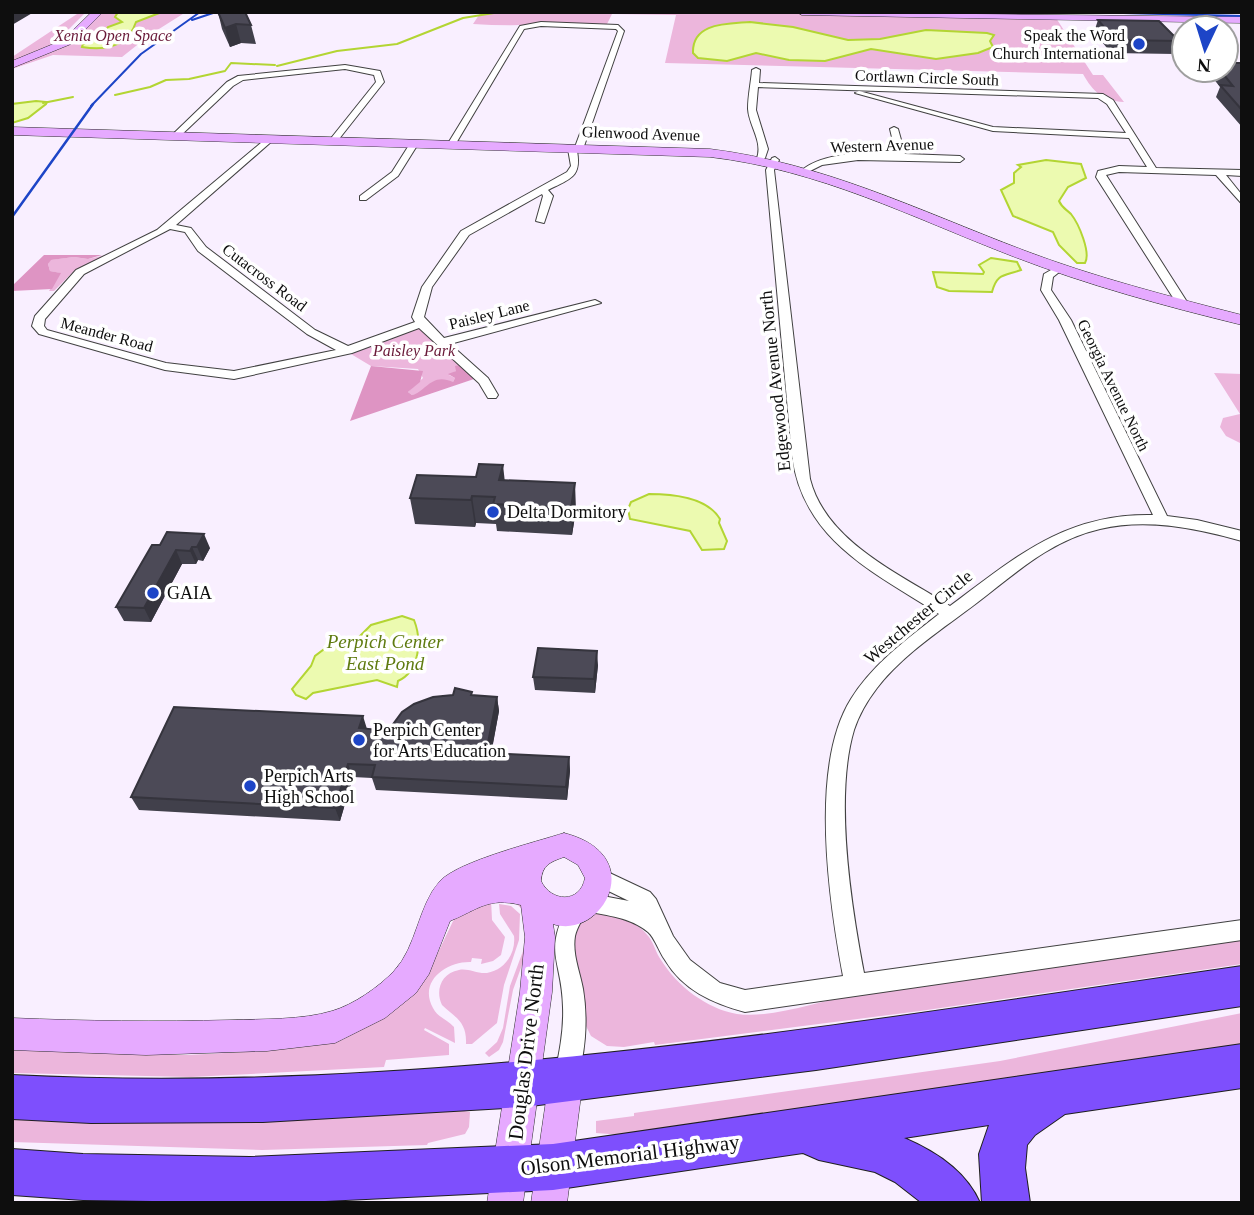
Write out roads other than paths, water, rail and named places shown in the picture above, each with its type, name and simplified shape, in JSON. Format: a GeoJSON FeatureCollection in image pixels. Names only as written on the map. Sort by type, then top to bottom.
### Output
{"type":"FeatureCollection","features":[{"type":"Feature","properties":{"kind":"highway"},"geometry":{"type":"LineString","coordinates":[[12,1097],[91,1101],[263,1100],[523,1085],[848,1045],[1242,986]]}},
{"type":"Feature","properties":{"kind":"highway","name":"Olson Memorial Highway"},"geometry":{"type":"LineString","coordinates":[[12,1172],[97,1177],[530,1186],[787,1134],[1242,1066]]}},
{"type":"Feature","properties":{"kind":"highway"},"geometry":{"type":"LineString","coordinates":[[1006,1203],[1000,1155],[1008,1130],[1038,1106],[1069,1093]]}},
{"type":"Feature","properties":{"kind":"highway"},"geometry":{"type":"LineString","coordinates":[[787,1134],[838,1138],[873,1149],[908,1164],[933,1180],[956,1203]]}},
{"type":"Feature","properties":{"kind":"street"},"geometry":{"type":"LineString","coordinates":[[12,65],[60,41],[88,12]]}},
{"type":"Feature","properties":{"kind":"street"},"geometry":{"type":"LineString","coordinates":[[12,65],[67,42],[98,12]]}},
{"type":"Feature","properties":{"kind":"street"},"geometry":{"type":"LineString","coordinates":[[802,12],[1055,14],[1170,18]]}},
{"type":"Feature","properties":{"kind":"street"},"geometry":{"type":"LineString","coordinates":[[421,323],[419,313],[427,287],[459,239],[476,225],[543,190],[574,170],[576,149],[621,30],[614,26],[532,24],[520,29],[451,145]]}},
{"type":"Feature","properties":{"kind":"street"},"geometry":{"type":"LineString","coordinates":[[174,137],[234,81],[260,74],[334,68],[363,68],[377,73],[381,79],[332,142]]}},
{"type":"Feature","properties":{"kind":"street","name":"Edgewood Avenue North"},"geometry":{"type":"LineString","coordinates":[[756,69],[752,110],[768,159],[772,183],[799,455],[806,490],[821,519],[839,537],[950,614]]}},
{"type":"Feature","properties":{"kind":"street","name":"Cortlawn Circle South"},"geometry":{"type":"LineString","coordinates":[[753,85],[1100,96],[1110,102],[1132,136]]}},
{"type":"Feature","properties":{"kind":"street"},"geometry":{"type":"LineString","coordinates":[[855,89],[867,97],[993,129],[1030,133],[1132,136],[1153,170]]}},
{"type":"Feature","properties":{"kind":"street"},"geometry":{"type":"LineString","coordinates":[[894,129],[901,157]]}},
{"type":"Feature","properties":{"kind":"street","name":"Glenwood Avenue"},"geometry":{"type":"LineString","coordinates":[[12,131],[709,153],[768,159],[806,170],[1058,268],[1242,320]]}},
{"type":"Feature","properties":{"kind":"street","name":"Meander Road"},"geometry":{"type":"LineString","coordinates":[[268,140],[169,226],[92,264],[75,276],[38,318],[38,326],[43,332],[165,366],[225,375],[261,372],[348,351],[421,323]]}},
{"type":"Feature","properties":{"kind":"street"},"geometry":{"type":"LineString","coordinates":[[363,198],[395,174],[414,144]]}},
{"type":"Feature","properties":{"kind":"street","name":"Western Avenue"},"geometry":{"type":"LineString","coordinates":[[806,170],[814,164],[836,160],[901,157],[960,159]]}},
{"type":"Feature","properties":{"kind":"street"},"geometry":{"type":"LineString","coordinates":[[1183,305],[1101,177],[1103,172],[1119,169],[1242,173]]}},
{"type":"Feature","properties":{"kind":"street"},"geometry":{"type":"LineString","coordinates":[[1219,173],[1242,201]]}},
{"type":"Feature","properties":{"kind":"street"},"geometry":{"type":"LineString","coordinates":[[541,220],[548,196],[543,190]]}},
{"type":"Feature","properties":{"kind":"street","name":"Cutacross Road"},"geometry":{"type":"LineString","coordinates":[[169,226],[188,230],[202,250],[311,332],[348,351]]}},
{"type":"Feature","properties":{"kind":"street","name":"Georgia Avenue North"},"geometry":{"type":"LineString","coordinates":[[1058,268],[1046,279],[1046,290],[1065,320],[1162,520]]}},
{"type":"Feature","properties":{"kind":"street","name":"Paisley Lane"},"geometry":{"type":"LineString","coordinates":[[421,323],[443,342],[595,303]]}},
{"type":"Feature","properties":{"kind":"street"},"geometry":{"type":"LineString","coordinates":[[443,342],[484,382],[492,395]]}},
{"type":"Feature","properties":{"kind":"street","name":"Westchester Circle"},"geometry":{"type":"LineString","coordinates":[[855,984],[833,801],[839,750],[862,694],[881,673],[950,614],[1013,567],[1061,537],[1105,523],[1162,520],[1242,536]]}},
{"type":"Feature","properties":{"kind":"street"},"geometry":{"type":"LineString","coordinates":[[12,1034],[146,1039],[267,1035],[335,1027],[374,1007],[405,982],[418,963],[433,924],[443,911],[451,890],[467,879],[564,845],[576,847],[594,861],[588,896]]}},
{"type":"Feature","properties":{"kind":"street"},"geometry":{"type":"LineString","coordinates":[[532,897],[526,875],[529,866],[542,852]]}},
{"type":"Feature","properties":{"kind":"street"},"geometry":{"type":"LineString","coordinates":[[443,911],[481,891],[496,887],[532,897],[554,911],[588,896],[633,893],[646,903],[688,976],[703,987],[734,999],[759,1000],[1242,930]]}},
{"type":"Feature","properties":{"kind":"street"},"geometry":{"type":"LineString","coordinates":[[588,896],[626,909],[657,926]]}},
{"type":"Feature","properties":{"kind":"street","name":"Douglas Drive North"},"geometry":{"type":"LineString","coordinates":[[530,1186],[566,1080],[574,1005],[563,947],[565,934],[588,896]]}},
{"type":"Feature","properties":{"kind":"street","name":"Douglas Drive North"},"geometry":{"type":"LineString","coordinates":[[530,1186],[523,1085],[536,992],[540,937],[532,897]]}},
{"type":"Feature","properties":{"kind":"water"},"geometry":{"type":"Polygon","coordinates":[[[118,12],[162,12],[136,22],[122,42],[100,48],[82,47],[101,36],[108,27],[122,22],[115,17],[118,12]]]}},
{"type":"Feature","properties":{"kind":"water"},"geometry":{"type":"Polygon","coordinates":[[[750,22],[793,27],[848,40],[880,39],[926,30],[994,35],[990,41],[993,47],[978,53],[936,59],[871,49],[825,61],[789,60],[756,53],[727,61],[698,58],[693,53],[698,35],[705,30],[750,22]]]}},
{"type":"Feature","properties":{"kind":"water"},"geometry":{"type":"Polygon","coordinates":[[[47,102],[28,118],[12,123],[12,104],[47,102]]]}},
{"type":"Feature","properties":{"kind":"water"},"geometry":{"type":"Polygon","coordinates":[[[1046,160],[1081,164],[1086,178],[1068,187],[1059,201],[1081,231],[1086,253],[1085,263],[1077,263],[1059,245],[1053,232],[1013,216],[1001,190],[1014,183],[1014,173],[1021,167],[1018,165],[1046,160]]]}},
{"type":"Feature","properties":{"kind":"water"},"geometry":{"type":"Polygon","coordinates":[[[991,258],[1017,262],[1021,270],[999,278],[992,292],[949,291],[937,287],[933,272],[983,274],[979,265],[991,258]]]}},
{"type":"Feature","properties":{"kind":"water"},"geometry":{"type":"Polygon","coordinates":[[[649,494],[689,498],[707,506],[720,519],[719,523],[727,541],[724,549],[702,550],[690,531],[630,519],[628,509],[631,502],[649,494]]]}},
{"type":"Feature","properties":{"kind":"water","name":"Perpich Center East Pond"},"geometry":{"type":"Polygon","coordinates":[[[402,616],[414,620],[418,645],[415,663],[398,681],[397,687],[377,680],[313,693],[306,699],[296,695],[292,689],[311,666],[315,656],[331,644],[359,637],[371,625],[402,616]]]}},
{"type":"Feature","properties":{"kind":"waterway"},"geometry":{"type":"LineString","coordinates":[[277,66],[337,51],[397,44],[463,18],[500,12]]}},
{"type":"Feature","properties":{"kind":"waterway"},"geometry":{"type":"LineString","coordinates":[[115,95],[150,87],[166,80],[189,79],[225,71],[231,63],[275,65]]}},
{"type":"Feature","properties":{"kind":"waterway"},"geometry":{"type":"LineString","coordinates":[[43,103],[73,97]]}},
{"type":"Feature","properties":{"kind":"railway"},"geometry":{"type":"LineString","coordinates":[[91,106],[141,54],[200,12]]}},
{"type":"Feature","properties":{"kind":"railway"},"geometry":{"type":"LineString","coordinates":[[192,20],[216,12]]}},
{"type":"Feature","properties":{"kind":"railway"},"geometry":{"type":"LineString","coordinates":[[1084,12],[1242,16]]}},
{"type":"Feature","properties":{"kind":"railway"},"geometry":{"type":"LineString","coordinates":[[12,217],[93,104]]}},
{"type":"Feature","properties":{"kind":"place","name":"Speak the Word Church International"},"geometry":{"type":"Point","coordinates":[1139,44]}},
{"type":"Feature","properties":{"kind":"place","name":"Delta Dormitory"},"geometry":{"type":"Point","coordinates":[493,512]}},
{"type":"Feature","properties":{"kind":"place","name":"GAIA"},"geometry":{"type":"Point","coordinates":[153,593]}},
{"type":"Feature","properties":{"kind":"place","name":"Perpich Center for Arts Education"},"geometry":{"type":"Point","coordinates":[359,740]}},
{"type":"Feature","properties":{"kind":"place","name":"Perpich Arts High School"},"geometry":{"type":"Point","coordinates":[250,786]}},
{"type":"Feature","properties":{"kind":"park label","name":"Xenia Open Space"},"geometry":{"type":"Point","coordinates":[113,35]}},
{"type":"Feature","properties":{"kind":"park label","name":"Paisley Park"},"geometry":{"type":"Point","coordinates":[414,350]}}]}
